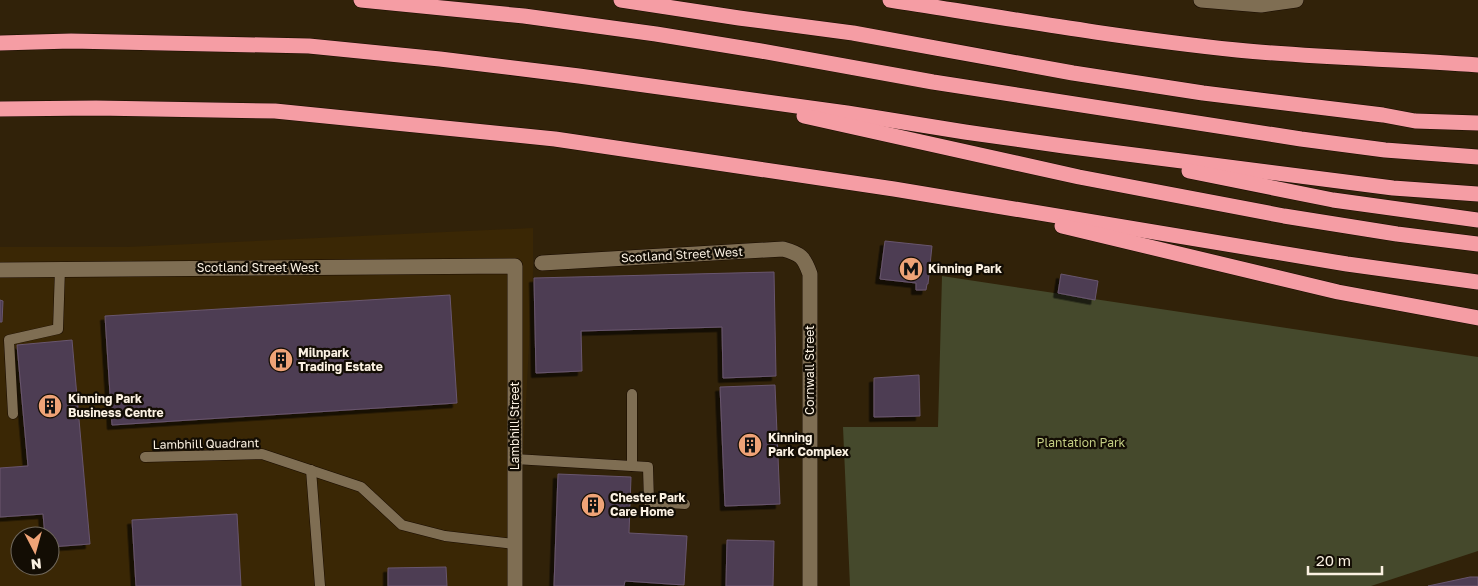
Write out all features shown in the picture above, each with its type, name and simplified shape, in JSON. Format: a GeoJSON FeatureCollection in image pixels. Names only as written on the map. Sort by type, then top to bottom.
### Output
{"type":"FeatureCollection","features":[{"type":"Feature","properties":{"kind":"highway"},"geometry":{"type":"LineString","coordinates":[[361,0],[524,16],[647,33],[761,51],[933,82],[1301,139],[1385,150],[1478,157]]}},
{"type":"Feature","properties":{"kind":"highway"},"geometry":{"type":"LineString","coordinates":[[621,0],[853,33],[1073,73],[1203,93],[1383,115],[1415,121],[1478,123]]}},
{"type":"Feature","properties":{"kind":"highway"},"geometry":{"type":"LineString","coordinates":[[890,0],[1140,39],[1238,50],[1347,59],[1478,65]]}},
{"type":"Feature","properties":{"kind":"highway"},"geometry":{"type":"LineString","coordinates":[[0,43],[71,41],[309,46],[450,60],[847,113],[1064,146],[1393,188],[1478,194]]}},
{"type":"Feature","properties":{"kind":"highway"},"geometry":{"type":"LineString","coordinates":[[1457,64],[1478,61]]}},
{"type":"Feature","properties":{"kind":"highway"},"geometry":{"type":"LineString","coordinates":[[687,91],[1079,177],[1293,218],[1478,244]]}},
{"type":"Feature","properties":{"kind":"highway"},"geometry":{"type":"LineString","coordinates":[[0,110],[96,108],[275,111],[555,139],[940,196],[1347,264],[1478,282]]}},
{"type":"Feature","properties":{"kind":"highway"},"geometry":{"type":"LineString","coordinates":[[1064,146],[1333,200],[1478,220]]}},
{"type":"Feature","properties":{"kind":"highway"},"geometry":{"type":"LineString","coordinates":[[940,196],[1338,292],[1478,318]]}},
{"type":"Feature","properties":{"kind":"street"},"geometry":{"type":"LineString","coordinates":[[1201,0],[1261,5],[1296,0]]}},
{"type":"Feature","properties":{"kind":"street","name":"Scotland Street West"},"geometry":{"type":"LineString","coordinates":[[542,263],[783,249],[797,253],[805,260],[810,274]]}},
{"type":"Feature","properties":{"kind":"street","name":"Scotland Street West"},"geometry":{"type":"LineString","coordinates":[[0,270],[515,266]]}},
{"type":"Feature","properties":{"kind":"street","name":"Lambhill Street"},"geometry":{"type":"LineString","coordinates":[[515,266],[515,586]]}},
{"type":"Feature","properties":{"kind":"street","name":"Cornwall Street"},"geometry":{"type":"LineString","coordinates":[[810,274],[810,586]]}},
{"type":"Feature","properties":{"kind":"lane"},"geometry":{"type":"LineString","coordinates":[[13,414],[5,374],[9,340],[58,329],[60,269]]}},
{"type":"Feature","properties":{"kind":"lane"},"geometry":{"type":"LineString","coordinates":[[632,394],[632,466]]}},
{"type":"Feature","properties":{"kind":"lane","name":"Lambhill Quadrant"},"geometry":{"type":"LineString","coordinates":[[145,457],[262,454],[361,487],[402,525],[445,536],[515,544]]}},
{"type":"Feature","properties":{"kind":"lane"},"geometry":{"type":"LineString","coordinates":[[515,459],[648,467],[649,502],[685,504]]}},
{"type":"Feature","properties":{"kind":"lane"},"geometry":{"type":"LineString","coordinates":[[311,470],[320,586]]}},
{"type":"Feature","properties":{"kind":"shaded area"},"geometry":{"type":"Polygon","coordinates":[[[533,228],[533,272],[516,586],[0,586],[0,247],[127,247],[533,228]]]}},
{"type":"Feature","properties":{"kind":"green space","name":"Plantation Park"},"geometry":{"type":"Polygon","coordinates":[[[942,276],[1478,357],[1478,551],[1371,586],[850,586],[843,427],[938,427],[942,276]]]}},
{"type":"Feature","properties":{"kind":"building"},"geometry":{"type":"Polygon","coordinates":[[[885,241],[932,246],[926,290],[916,290],[916,283],[880,279],[885,241]]]}},
{"type":"Feature","properties":{"kind":"building"},"geometry":{"type":"Polygon","coordinates":[[[774,272],[776,376],[723,378],[722,327],[581,331],[582,371],[536,373],[534,278],[774,272]]]}},
{"type":"Feature","properties":{"kind":"building"},"geometry":{"type":"Polygon","coordinates":[[[1061,274],[1098,281],[1095,300],[1058,293],[1061,274]]]}},
{"type":"Feature","properties":{"kind":"building","name":"Milnpark Trading Estate"},"geometry":{"type":"Polygon","coordinates":[[[450,295],[457,403],[112,425],[105,316],[450,295]]]}},
{"type":"Feature","properties":{"kind":"building"},"geometry":{"type":"Polygon","coordinates":[[[0,300],[3,301],[2,322],[0,322],[0,300]]]}},
{"type":"Feature","properties":{"kind":"building","name":"Kinning Park Business Centre"},"geometry":{"type":"Polygon","coordinates":[[[72,340],[90,544],[60,546],[60,526],[44,526],[43,514],[0,517],[0,468],[28,466],[17,345],[72,340]]]}},
{"type":"Feature","properties":{"kind":"building"},"geometry":{"type":"Polygon","coordinates":[[[919,375],[920,416],[874,417],[874,378],[919,375]]]}},
{"type":"Feature","properties":{"kind":"building","name":"Kinning Park Complex"},"geometry":{"type":"Polygon","coordinates":[[[775,385],[780,504],[725,506],[720,387],[775,385]]]}},
{"type":"Feature","properties":{"kind":"building","name":"Chester Park Care Home"},"geometry":{"type":"Polygon","coordinates":[[[558,474],[631,477],[629,533],[687,536],[684,585],[625,581],[624,586],[554,586],[558,474]]]}},
{"type":"Feature","properties":{"kind":"building"},"geometry":{"type":"Polygon","coordinates":[[[237,514],[241,586],[136,586],[132,520],[237,514]]]}},
{"type":"Feature","properties":{"kind":"building"},"geometry":{"type":"Polygon","coordinates":[[[727,540],[774,541],[773,586],[726,586],[727,540]]]}},
{"type":"Feature","properties":{"kind":"building"},"geometry":{"type":"Polygon","coordinates":[[[446,567],[447,586],[388,586],[388,568],[446,567]]]}},
{"type":"Feature","properties":{"kind":"building"},"geometry":{"type":"Polygon","coordinates":[[[1478,577],[1478,586],[1428,586],[1478,577]]]}},
{"type":"Feature","properties":{"kind":"place","name":"Kinning Park"},"geometry":{"type":"Point","coordinates":[911,269]}},
{"type":"Feature","properties":{"kind":"place","name":"Milnpark Trading Estate"},"geometry":{"type":"Point","coordinates":[281,360]}},
{"type":"Feature","properties":{"kind":"place","name":"Kinning Park Business Centre"},"geometry":{"type":"Point","coordinates":[50,406]}},
{"type":"Feature","properties":{"kind":"place","name":"Kinning Park Complex"},"geometry":{"type":"Point","coordinates":[750,445]}},
{"type":"Feature","properties":{"kind":"place","name":"Chester Park Care Home"},"geometry":{"type":"Point","coordinates":[593,505]}}]}
